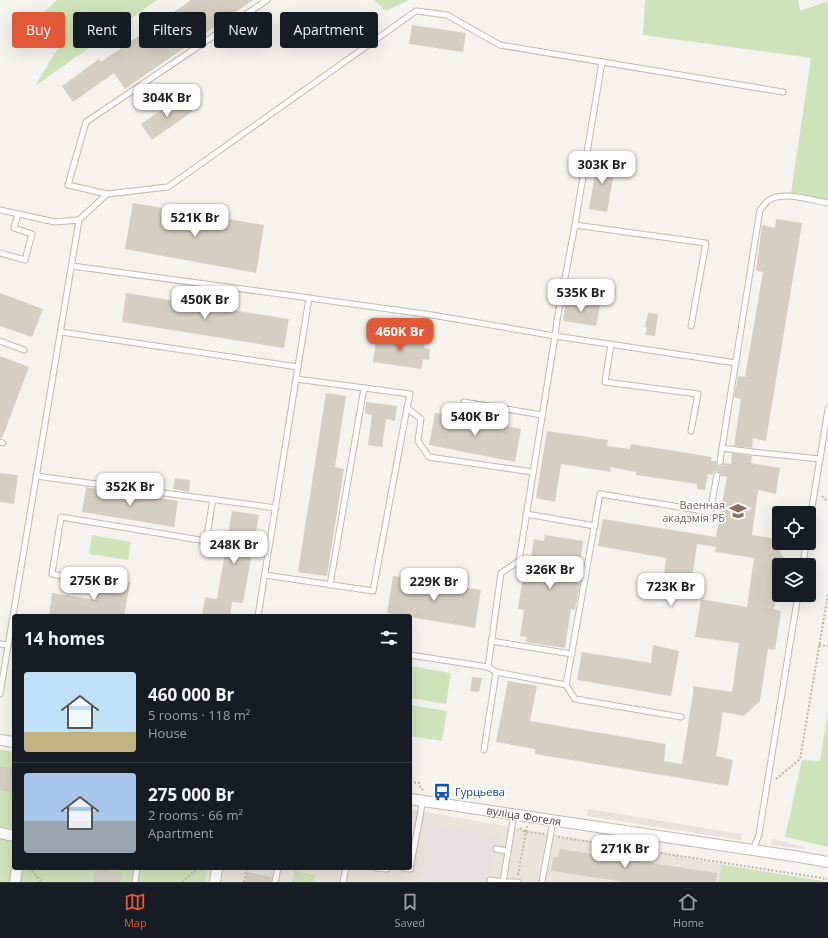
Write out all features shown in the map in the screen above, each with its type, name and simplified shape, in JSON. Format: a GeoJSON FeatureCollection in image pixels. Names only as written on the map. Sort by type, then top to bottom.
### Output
{"type":"FeatureCollection","features":[{"type":"Feature","properties":{"kind":"street"},"geometry":{"type":"LineString","coordinates":[[0,740],[12,742]]}},
{"type":"Feature","properties":{"kind":"street","name":"вуліца Фогеля"},"geometry":{"type":"LineString","coordinates":[[412,799],[513,819],[553,821],[828,862]]}},
{"type":"Feature","properties":{"kind":"street"},"geometry":{"type":"LineString","coordinates":[[0,833],[12,836]]}},
{"type":"Feature","properties":{"kind":"street"},"geometry":{"type":"LineString","coordinates":[[15,882],[17,870]]}},
{"type":"Feature","properties":{"kind":"street"},"geometry":{"type":"LineString","coordinates":[[215,882],[217,870]]}},
{"type":"Feature","properties":{"kind":"lane"},"geometry":{"type":"LineString","coordinates":[[267,0],[86,122],[68,184],[107,194],[168,187],[416,11],[447,15],[500,45],[783,92]]}},
{"type":"Feature","properties":{"kind":"lane"},"geometry":{"type":"LineString","coordinates":[[488,667],[501,573],[518,561],[557,320],[575,225],[602,62]]}},
{"type":"Feature","properties":{"kind":"lane"},"geometry":{"type":"LineString","coordinates":[[0,210],[55,222],[79,220],[107,194]]}},
{"type":"Feature","properties":{"kind":"lane"},"geometry":{"type":"LineString","coordinates":[[720,462],[760,210],[769,201],[781,196],[828,203]]}},
{"type":"Feature","properties":{"kind":"lane"},"geometry":{"type":"LineString","coordinates":[[0,253],[25,260],[32,234],[14,228],[18,214]]}},
{"type":"Feature","properties":{"kind":"lane"},"geometry":{"type":"LineString","coordinates":[[13,614],[79,220]]}},
{"type":"Feature","properties":{"kind":"lane"},"geometry":{"type":"LineString","coordinates":[[575,225],[706,243],[691,326]]}},
{"type":"Feature","properties":{"kind":"lane"},"geometry":{"type":"LineString","coordinates":[[72,266],[432,315],[555,336],[736,363]]}},
{"type":"Feature","properties":{"kind":"lane"},"geometry":{"type":"LineString","coordinates":[[258,614],[309,298]]}},
{"type":"Feature","properties":{"kind":"lane"},"geometry":{"type":"LineString","coordinates":[[60,332],[298,367]]}},
{"type":"Feature","properties":{"kind":"lane"},"geometry":{"type":"LineString","coordinates":[[0,341],[24,350]]}},
{"type":"Feature","properties":{"kind":"lane"},"geometry":{"type":"LineString","coordinates":[[611,344],[605,382],[698,394],[691,431]]}},
{"type":"Feature","properties":{"kind":"lane"},"geometry":{"type":"LineString","coordinates":[[265,575],[373,591],[410,394],[296,379]]}},
{"type":"Feature","properties":{"kind":"lane"},"geometry":{"type":"LineString","coordinates":[[330,585],[364,388]]}},
{"type":"Feature","properties":{"kind":"lane"},"geometry":{"type":"LineString","coordinates":[[464,402],[542,416]]}},
{"type":"Feature","properties":{"kind":"lane"},"geometry":{"type":"LineString","coordinates":[[407,408],[421,419],[418,441],[429,457],[533,472]]}},
{"type":"Feature","properties":{"kind":"lane"},"geometry":{"type":"LineString","coordinates":[[812,506],[828,409]]}},
{"type":"Feature","properties":{"kind":"lane"},"geometry":{"type":"LineString","coordinates":[[722,448],[820,459]]}},
{"type":"Feature","properties":{"kind":"lane"},"geometry":{"type":"LineString","coordinates":[[36,476],[276,508]]}},
{"type":"Feature","properties":{"kind":"lane"},"geometry":{"type":"LineString","coordinates":[[681,717],[575,699],[566,685],[600,494],[710,512],[717,476]]}},
{"type":"Feature","properties":{"kind":"lane"},"geometry":{"type":"LineString","coordinates":[[93,582],[52,574],[61,517],[206,541],[212,499]]}},
{"type":"Feature","properties":{"kind":"lane"},"geometry":{"type":"LineString","coordinates":[[526,514],[595,526]]}},
{"type":"Feature","properties":{"kind":"lane"},"geometry":{"type":"LineString","coordinates":[[753,850],[759,834],[797,602]]}},
{"type":"Feature","properties":{"kind":"lane"},"geometry":{"type":"LineString","coordinates":[[0,694],[12,621]]}},
{"type":"Feature","properties":{"kind":"lane"},"geometry":{"type":"LineString","coordinates":[[491,641],[572,654]]}},
{"type":"Feature","properties":{"kind":"lane"},"geometry":{"type":"LineString","coordinates":[[0,644],[8,645]]}},
{"type":"Feature","properties":{"kind":"lane"},"geometry":{"type":"LineString","coordinates":[[412,655],[488,667],[496,672],[566,685]]}},
{"type":"Feature","properties":{"kind":"lane"},"geometry":{"type":"LineString","coordinates":[[484,750],[496,672]]}},
{"type":"Feature","properties":{"kind":"lane"},"geometry":{"type":"LineString","coordinates":[[412,859],[422,811],[422,801]]}},
{"type":"Feature","properties":{"kind":"lane"},"geometry":{"type":"LineString","coordinates":[[502,882],[513,819]]}},
{"type":"Feature","properties":{"kind":"lane"},"geometry":{"type":"LineString","coordinates":[[542,882],[553,821]]}},
{"type":"Feature","properties":{"kind":"lane"},"geometry":{"type":"LineString","coordinates":[[496,850],[508,851]]}},
{"type":"Feature","properties":{"kind":"lane"},"geometry":{"type":"LineString","coordinates":[[135,882],[137,870]]}},
{"type":"Feature","properties":{"kind":"lane"},"geometry":{"type":"LineString","coordinates":[[275,882],[278,870]]}},
{"type":"Feature","properties":{"kind":"lane"},"geometry":{"type":"LineString","coordinates":[[343,882],[346,870]]}},
{"type":"Feature","properties":{"kind":"lane"},"geometry":{"type":"LineString","coordinates":[[490,880],[517,882]]}},
{"type":"Feature","properties":{"kind":"path"},"geometry":{"type":"LineString","coordinates":[[766,788],[800,759],[828,594]]}},
{"type":"Feature","properties":{"kind":"path"},"geometry":{"type":"LineString","coordinates":[[824,616],[828,617]]}},
{"type":"Feature","properties":{"kind":"path"},"geometry":{"type":"LineString","coordinates":[[819,645],[828,646]]}},
{"type":"Feature","properties":{"kind":"path"},"geometry":{"type":"LineString","coordinates":[[412,782],[419,783],[421,789]]}},
{"type":"Feature","properties":{"kind":"path"},"geometry":{"type":"LineString","coordinates":[[513,819],[525,832],[828,879]]}},
{"type":"Feature","properties":{"kind":"path"},"geometry":{"type":"LineString","coordinates":[[517,882],[525,832]]}},
{"type":"Feature","properties":{"kind":"path"},"geometry":{"type":"LineString","coordinates":[[31,870],[42,882]]}},
{"type":"Feature","properties":{"kind":"path"},"geometry":{"type":"LineString","coordinates":[[182,882],[196,870]]}},
{"type":"Feature","properties":{"kind":"path"},"geometry":{"type":"LineString","coordinates":[[244,882],[247,870]]}},
{"type":"Feature","properties":{"kind":"shaded area"},"geometry":{"type":"Polygon","coordinates":[[[412,809],[828,882],[0,882],[12,870],[412,870],[412,809]]]}},
{"type":"Feature","properties":{"kind":"shaded area"},"geometry":{"type":"Polygon","coordinates":[[[588,809],[741,834],[741,840],[587,816],[588,809]]]}},
{"type":"Feature","properties":{"kind":"shaded area"},"geometry":{"type":"Polygon","coordinates":[[[425,825],[499,836],[490,882],[445,882],[417,878],[425,825]]]}},
{"type":"Feature","properties":{"kind":"shaded area"},"geometry":{"type":"Polygon","coordinates":[[[772,839],[805,847],[805,849],[770,845],[772,839]]]}},
{"type":"Feature","properties":{"kind":"green space"},"geometry":{"type":"Polygon","coordinates":[[[57,0],[157,0],[131,18],[131,12],[73,12],[73,48],[89,48],[35,86],[58,48],[65,48],[65,12],[44,12],[57,0]]]}},
{"type":"Feature","properties":{"kind":"green space"},"geometry":{"type":"Polygon","coordinates":[[[374,0],[409,0],[386,11],[374,0]]]}},
{"type":"Feature","properties":{"kind":"green space"},"geometry":{"type":"Polygon","coordinates":[[[645,0],[798,0],[800,11],[828,1],[828,200],[791,193],[811,58],[643,35],[645,0]]]}},
{"type":"Feature","properties":{"kind":"green space"},"geometry":{"type":"Polygon","coordinates":[[[92,535],[131,542],[128,560],[89,554],[92,535]]]}},
{"type":"Feature","properties":{"kind":"green space"},"geometry":{"type":"Polygon","coordinates":[[[412,666],[451,673],[446,704],[412,698],[412,666]]]}},
{"type":"Feature","properties":{"kind":"green space"},"geometry":{"type":"Polygon","coordinates":[[[412,705],[447,711],[442,741],[412,736],[412,705]]]}},
{"type":"Feature","properties":{"kind":"green space"},"geometry":{"type":"Polygon","coordinates":[[[828,711],[828,847],[785,837],[802,760],[820,761],[828,711]]]}},
{"type":"Feature","properties":{"kind":"green space"},"geometry":{"type":"Polygon","coordinates":[[[0,750],[12,752],[12,870],[207,870],[205,882],[0,882],[0,750]]]}},
{"type":"Feature","properties":{"kind":"green space"},"geometry":{"type":"Polygon","coordinates":[[[721,865],[828,882],[719,882],[721,865]]]}},
{"type":"Feature","properties":{"kind":"green space"},"geometry":{"type":"Polygon","coordinates":[[[294,871],[315,875],[314,882],[292,882],[294,871]]]}},
{"type":"Feature","properties":{"kind":"building"},"geometry":{"type":"Polygon","coordinates":[[[191,0],[253,0],[236,12],[214,12],[214,27],[206,33],[206,12],[174,12],[191,0]]]}},
{"type":"Feature","properties":{"kind":"building"},"geometry":{"type":"Polygon","coordinates":[[[412,25],[466,33],[463,52],[409,44],[412,25]]]}},
{"type":"Feature","properties":{"kind":"building"},"geometry":{"type":"Polygon","coordinates":[[[139,36],[139,48],[184,48],[125,89],[114,73],[73,102],[62,86],[99,59],[101,62],[121,48],[131,48],[131,41],[139,36]]]}},
{"type":"Feature","properties":{"kind":"building"},"geometry":{"type":"Polygon","coordinates":[[[183,95],[193,111],[152,140],[141,124],[183,95]]]}},
{"type":"Feature","properties":{"kind":"building"},"geometry":{"type":"Polygon","coordinates":[[[598,158],[616,162],[607,212],[589,209],[598,158]]]}},
{"type":"Feature","properties":{"kind":"building"},"geometry":{"type":"Polygon","coordinates":[[[133,203],[264,225],[256,273],[125,249],[133,203]]]}},
{"type":"Feature","properties":{"kind":"building"},"geometry":{"type":"Polygon","coordinates":[[[776,219],[802,223],[766,441],[753,438],[752,448],[734,446],[741,399],[734,397],[738,376],[745,377],[763,272],[756,271],[762,225],[775,228],[776,219]]]}},
{"type":"Feature","properties":{"kind":"building"},"geometry":{"type":"Polygon","coordinates":[[[0,293],[43,309],[32,337],[0,326],[0,293]]]}},
{"type":"Feature","properties":{"kind":"building"},"geometry":{"type":"Polygon","coordinates":[[[126,293],[289,319],[284,348],[122,322],[126,293]]]}},
{"type":"Feature","properties":{"kind":"building"},"geometry":{"type":"Polygon","coordinates":[[[566,299],[600,305],[596,326],[563,321],[566,299]]]}},
{"type":"Feature","properties":{"kind":"building"},"geometry":{"type":"Polygon","coordinates":[[[648,313],[658,314],[655,336],[645,335],[648,313]]]}},
{"type":"Feature","properties":{"kind":"building"},"geometry":{"type":"Polygon","coordinates":[[[377,334],[425,342],[424,348],[430,349],[429,360],[423,359],[421,369],[373,362],[377,334]]]}},
{"type":"Feature","properties":{"kind":"building"},"geometry":{"type":"Polygon","coordinates":[[[0,356],[29,367],[2,438],[0,438],[0,356]]]}},
{"type":"Feature","properties":{"kind":"building"},"geometry":{"type":"Polygon","coordinates":[[[326,393],[346,396],[335,467],[344,469],[327,576],[298,572],[326,393]]]}},
{"type":"Feature","properties":{"kind":"building"},"geometry":{"type":"Polygon","coordinates":[[[366,402],[397,406],[395,421],[386,419],[382,447],[368,445],[372,415],[365,414],[366,402]]]}},
{"type":"Feature","properties":{"kind":"building"},"geometry":{"type":"Polygon","coordinates":[[[435,413],[521,429],[515,462],[429,445],[435,413]]]}},
{"type":"Feature","properties":{"kind":"building","name":"Ваенная акадэмія РБ"},"geometry":{"type":"Polygon","coordinates":[[[547,431],[608,440],[607,446],[630,449],[631,444],[712,457],[711,461],[716,461],[716,464],[719,466],[722,466],[724,463],[731,464],[732,453],[752,456],[751,463],[780,468],[776,494],[758,490],[752,535],[771,538],[772,550],[779,550],[784,558],[772,558],[772,602],[775,602],[774,609],[781,611],[775,650],[768,649],[760,701],[744,716],[723,712],[716,756],[733,760],[728,786],[535,754],[535,749],[496,742],[508,681],[537,686],[530,721],[666,744],[664,761],[682,764],[693,686],[732,692],[739,643],[695,637],[701,599],[747,607],[754,558],[715,552],[716,547],[697,544],[692,579],[664,574],[666,558],[598,546],[603,519],[716,537],[727,477],[721,476],[720,472],[717,471],[714,472],[713,475],[708,474],[705,490],[697,489],[697,484],[636,475],[636,472],[610,467],[611,472],[561,464],[555,502],[536,498],[547,431]]]}},
{"type":"Feature","properties":{"kind":"building"},"geometry":{"type":"Polygon","coordinates":[[[0,473],[18,475],[14,504],[0,502],[0,473]]]}},
{"type":"Feature","properties":{"kind":"building"},"geometry":{"type":"Polygon","coordinates":[[[175,478],[190,480],[189,492],[173,489],[175,478]]]}},
{"type":"Feature","properties":{"kind":"building"},"geometry":{"type":"Polygon","coordinates":[[[86,487],[178,501],[174,527],[82,512],[86,487]]]}},
{"type":"Feature","properties":{"kind":"building"},"geometry":{"type":"Polygon","coordinates":[[[232,511],[259,515],[243,603],[232,602],[230,614],[202,614],[205,597],[217,599],[232,511]]]}},
{"type":"Feature","properties":{"kind":"building"},"geometry":{"type":"Polygon","coordinates":[[[545,535],[583,541],[577,582],[580,583],[575,610],[571,609],[565,648],[526,642],[527,637],[520,636],[524,610],[518,609],[525,564],[530,564],[534,539],[544,541],[545,535]]]}},
{"type":"Feature","properties":{"kind":"building"},"geometry":{"type":"Polygon","coordinates":[[[393,576],[481,590],[475,628],[412,617],[412,614],[387,613],[393,576]]]}},
{"type":"Feature","properties":{"kind":"building"},"geometry":{"type":"Polygon","coordinates":[[[100,577],[130,582],[124,614],[49,614],[52,593],[96,600],[100,577]]]}},
{"type":"Feature","properties":{"kind":"building"},"geometry":{"type":"Polygon","coordinates":[[[653,645],[679,651],[671,696],[577,680],[582,652],[651,663],[653,645]]]}},
{"type":"Feature","properties":{"kind":"building"},"geometry":{"type":"Polygon","coordinates":[[[472,677],[482,678],[479,692],[470,691],[472,677]]]}},
{"type":"Feature","properties":{"kind":"building"},"geometry":{"type":"Polygon","coordinates":[[[0,767],[12,769],[12,793],[0,790],[0,767]]]}},
{"type":"Feature","properties":{"kind":"building"},"geometry":{"type":"Polygon","coordinates":[[[560,849],[717,873],[716,882],[625,882],[551,871],[553,857],[558,857],[560,849]]]}},
{"type":"Feature","properties":{"kind":"building"},"geometry":{"type":"Polygon","coordinates":[[[96,870],[106,870],[122,873],[120,882],[93,882],[96,870]]]}},
{"type":"Feature","properties":{"kind":"building"},"geometry":{"type":"Polygon","coordinates":[[[247,872],[272,877],[271,882],[245,882],[247,872]]]}},
{"type":"Feature","properties":{"kind":"place","name":"Ваенная акадэмія РБ"},"geometry":{"type":"Point","coordinates":[738,511]}},
{"type":"Feature","properties":{"kind":"place","name":"Гурцьева"},"geometry":{"type":"Point","coordinates":[442,792]}}]}
